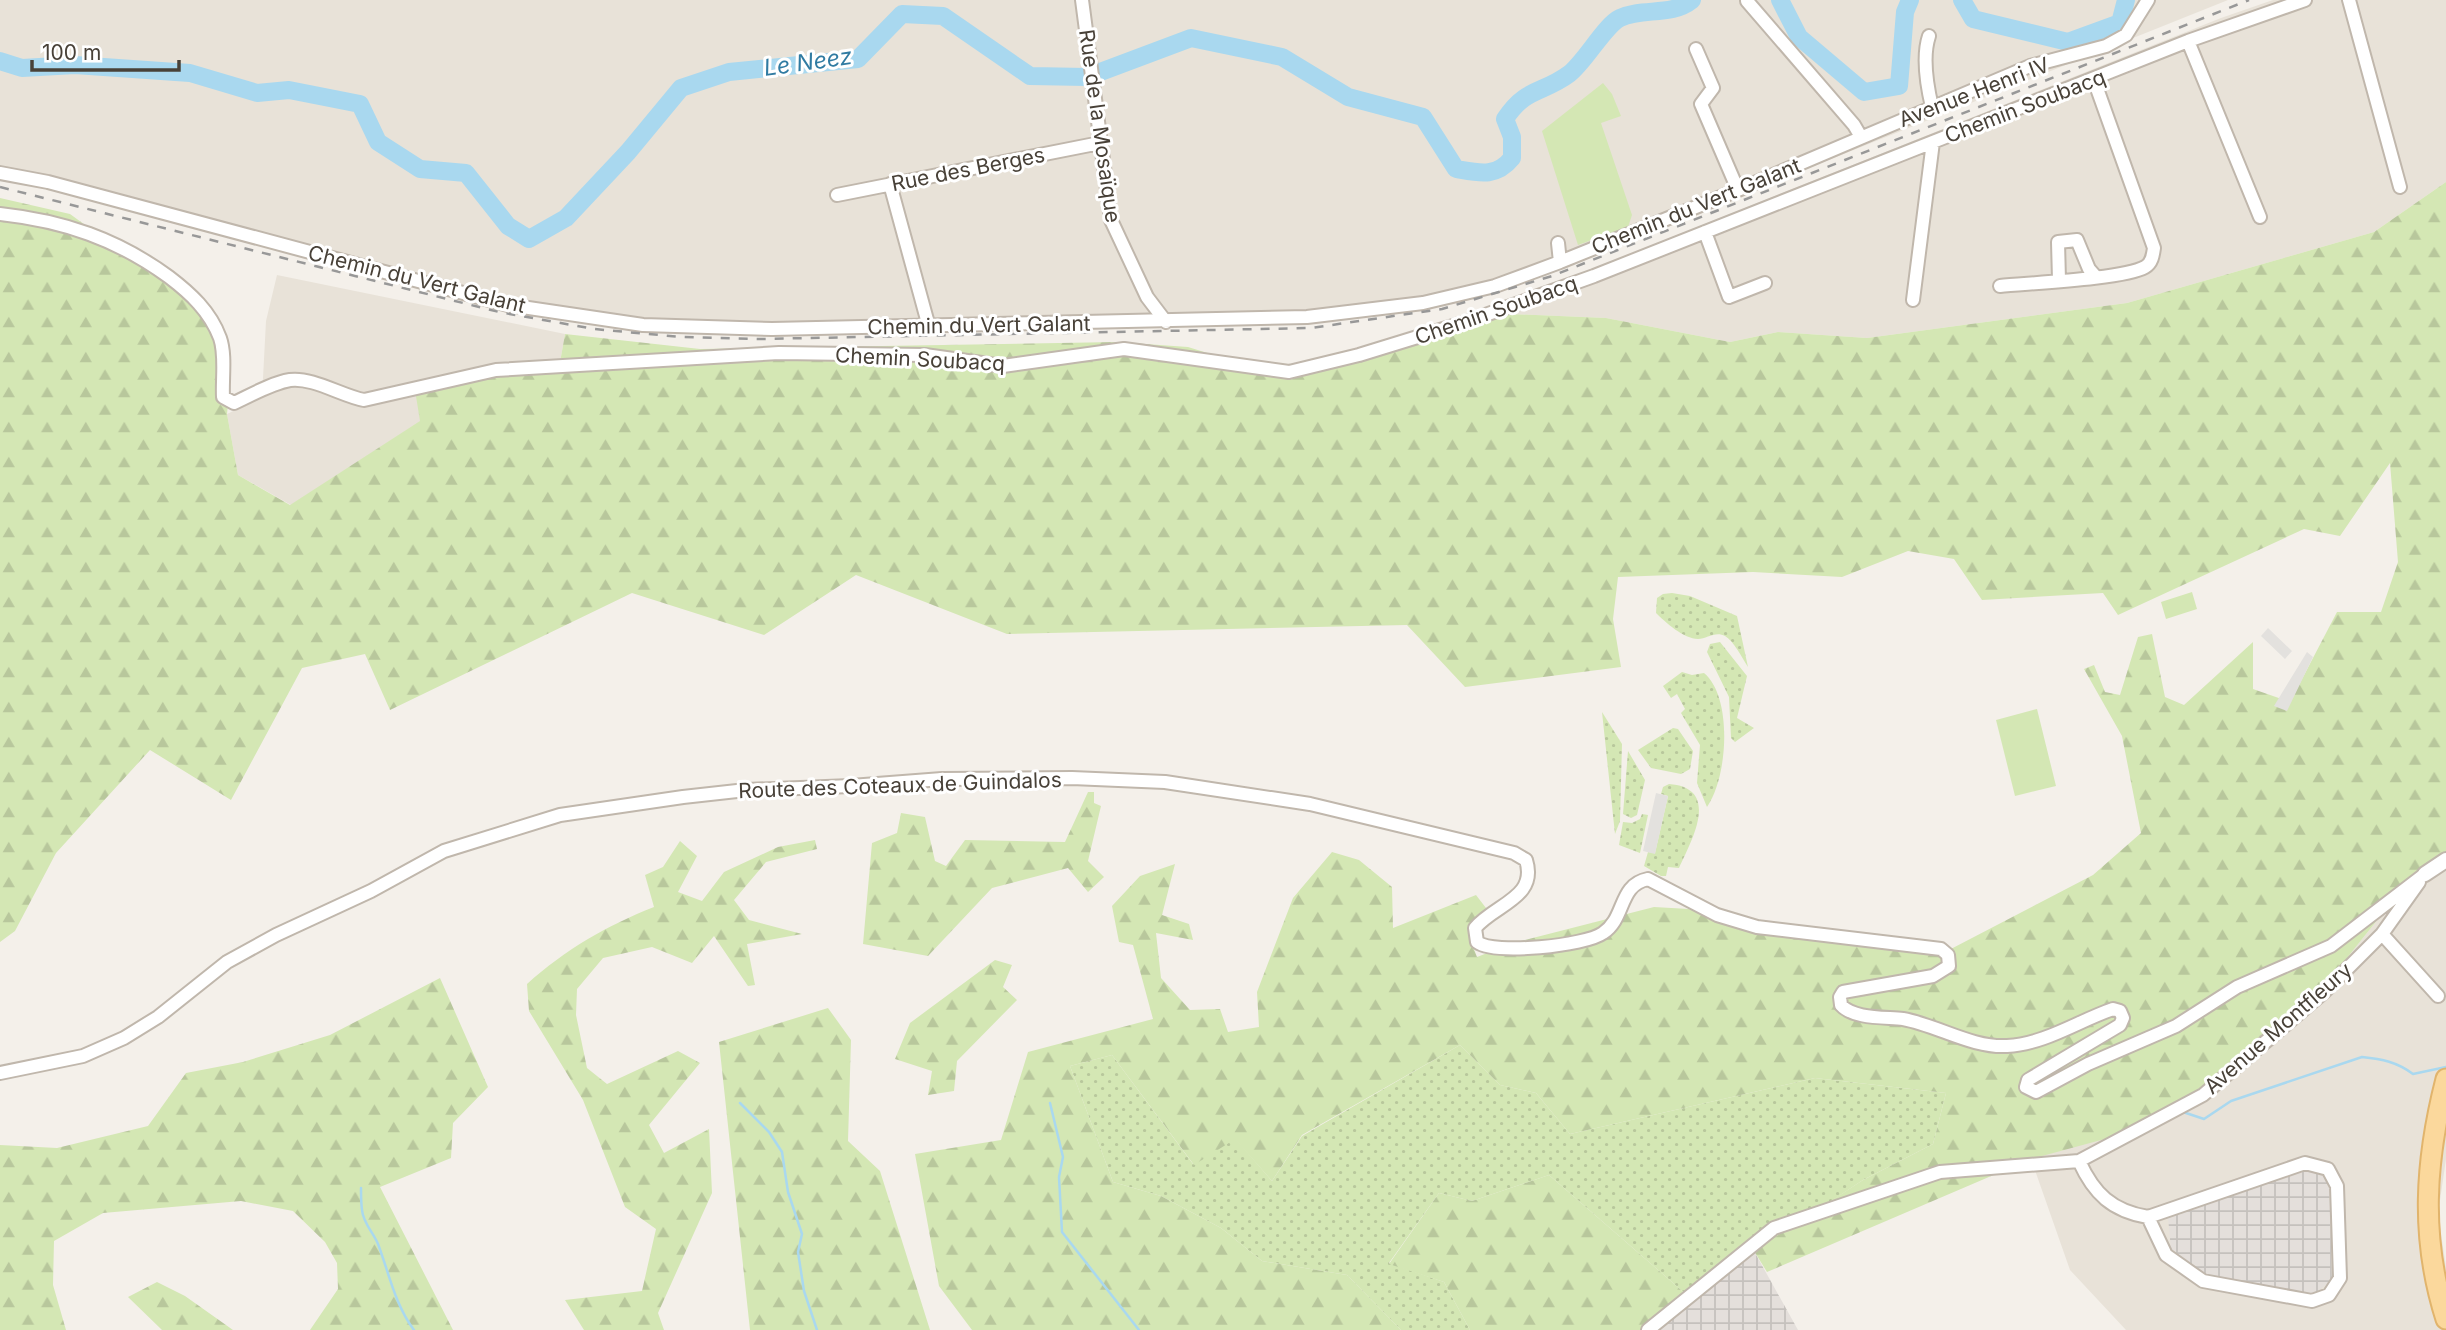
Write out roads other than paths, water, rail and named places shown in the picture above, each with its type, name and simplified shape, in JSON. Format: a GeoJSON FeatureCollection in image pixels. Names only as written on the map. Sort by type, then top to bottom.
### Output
{"type":"FeatureCollection","features":[{"type":"Feature","properties":{"kind":"main road"},"geometry":{"type":"LineString","coordinates":[[2446,1079],[2434,1128],[2427,1185],[2430,1254],[2446,1320]]}},
{"type":"Feature","properties":{"kind":"street","name":"Rue de la Mosaïque"},"geometry":{"type":"LineString","coordinates":[[1082,0],[1111,220],[1147,297],[1166,322]]}},
{"type":"Feature","properties":{"kind":"street","name":"Avenue Henri IV"},"geometry":{"type":"LineString","coordinates":[[1861,136],[2030,66],[2106,46],[2126,35],[2148,0]]}},
{"type":"Feature","properties":{"kind":"street","name":"Chemin Soubacq"},"geometry":{"type":"LineString","coordinates":[[0,214],[44,219],[89,232],[137,254],[191,294],[206,311],[220,339],[223,397],[234,403],[291,380],[306,381],[344,396],[364,400],[407,388],[508,369],[779,354],[925,355],[1003,366],[1124,349],[1289,372],[1359,355],[1463,323],[1705,232],[2188,41],[2305,0]]}},
{"type":"Feature","properties":{"kind":"street"},"geometry":{"type":"LineString","coordinates":[[2349,0],[2400,187]]}},
{"type":"Feature","properties":{"kind":"street"},"geometry":{"type":"LineString","coordinates":[[1747,1],[1861,136]]}},
{"type":"Feature","properties":{"kind":"street"},"geometry":{"type":"LineString","coordinates":[[1929,36],[1926,45],[1928,89],[1932,107]]}},
{"type":"Feature","properties":{"kind":"street"},"geometry":{"type":"LineString","coordinates":[[2188,41],[2260,217]]}},
{"type":"Feature","properties":{"kind":"street"},"geometry":{"type":"LineString","coordinates":[[1696,49],[1713,88],[1701,104],[1738,191]]}},
{"type":"Feature","properties":{"kind":"street"},"geometry":{"type":"LineString","coordinates":[[2000,286],[2096,277],[2145,267],[2152,260],[2154,248],[2094,79]]}},
{"type":"Feature","properties":{"kind":"street","name":"Chemin du Vert Galant"},"geometry":{"type":"LineString","coordinates":[[0,173],[48,182],[508,304],[643,325],[772,329],[929,327],[1307,317],[1423,303],[1495,286],[1560,262],[1738,191],[1861,136]]}},
{"type":"Feature","properties":{"kind":"street"},"geometry":{"type":"LineString","coordinates":[[1913,300],[1933,142]]}},
{"type":"Feature","properties":{"kind":"street","name":"Rue des Berges"},"geometry":{"type":"LineString","coordinates":[[837,195],[1100,143]]}},
{"type":"Feature","properties":{"kind":"street"},"geometry":{"type":"LineString","coordinates":[[890,184],[929,327]]}},
{"type":"Feature","properties":{"kind":"street"},"geometry":{"type":"LineString","coordinates":[[1705,232],[1729,297],[1765,284]]}},
{"type":"Feature","properties":{"kind":"street"},"geometry":{"type":"LineString","coordinates":[[2059,280],[2058,242],[2077,240],[2089,269],[2096,277]]}},
{"type":"Feature","properties":{"kind":"street"},"geometry":{"type":"LineString","coordinates":[[1558,243],[1560,262]]}},
{"type":"Feature","properties":{"kind":"street","name":"Route des Coteaux de Guindalos"},"geometry":{"type":"LineString","coordinates":[[0,1073],[83,1055],[124,1038],[158,1017],[227,962],[276,935],[371,891],[444,851],[560,815],[746,790],[942,779],[1072,778],[1165,782],[1310,804],[1514,853],[1526,860],[1531,873],[1528,885],[1521,894],[1485,916],[1475,928],[1477,942],[1492,948],[1546,946],[1589,940],[1616,922],[1628,888],[1637,881],[1648,878],[1717,915],[1757,927],[1941,949],[1948,955],[1949,966],[1933,976],[1843,992],[1841,1005],[1853,1012],[1933,1026],[1987,1045],[2006,1046],[2078,1026],[2113,1009],[2120,1011],[2123,1018],[2120,1025],[2028,1080],[2026,1087],[2036,1092],[2088,1064],[2176,1026],[2237,987],[2331,946],[2446,860]]}},
{"type":"Feature","properties":{"kind":"street","name":"Avenue Montfleury"},"geometry":{"type":"LineString","coordinates":[[1648,1330],[1774,1228],[1940,1172],[2079,1161],[2203,1095],[2323,993],[2382,934],[2425,874]]}},
{"type":"Feature","properties":{"kind":"street"},"geometry":{"type":"LineString","coordinates":[[2382,934],[2438,996]]}},
{"type":"Feature","properties":{"kind":"street"},"geometry":{"type":"LineString","coordinates":[[2079,1161],[2090,1185],[2123,1213],[2148,1217],[2305,1163],[2328,1169],[2337,1186],[2340,1278],[2329,1295],[2312,1301],[2203,1281],[2166,1255],[2148,1217]]}},
{"type":"Feature","properties":{"kind":"waterway","name":"Le Neez"},"geometry":{"type":"LineString","coordinates":[[0,61],[22,68],[75,65],[190,73],[257,93],[289,90],[360,104],[378,142],[420,169],[466,173],[508,226],[529,239],[566,218],[628,152],[681,88],[729,72],[858,59],[902,14],[943,16],[1030,76],[1087,77],[1191,38],[1282,57],[1348,97],[1423,117],[1456,169],[1487,172],[1500,169],[1512,158],[1512,137],[1505,119],[1513,109],[1527,96],[1569,74],[1614,22],[1629,15],[1675,8],[1692,0]]}},
{"type":"Feature","properties":{"kind":"waterway","name":"Le Neez"},"geometry":{"type":"LineString","coordinates":[[1780,0],[1799,37],[1864,92],[1899,86],[1905,12],[1910,0]]}},
{"type":"Feature","properties":{"kind":"waterway","name":"Le Neez"},"geometry":{"type":"LineString","coordinates":[[1962,0],[1973,19],[2068,42],[2120,23],[2126,0]]}},
{"type":"Feature","properties":{"kind":"waterway"},"geometry":{"type":"LineString","coordinates":[[2183,1112],[2204,1119],[2231,1101],[2362,1057],[2389,1062],[2413,1074],[2446,1067]]}},
{"type":"Feature","properties":{"kind":"waterway"},"geometry":{"type":"LineString","coordinates":[[740,1103],[769,1132],[782,1152],[788,1192],[802,1234],[798,1252],[804,1291],[817,1330]]}},
{"type":"Feature","properties":{"kind":"waterway"},"geometry":{"type":"LineString","coordinates":[[1050,1103],[1063,1157],[1059,1177],[1062,1232],[1139,1330]]}},
{"type":"Feature","properties":{"kind":"waterway"},"geometry":{"type":"LineString","coordinates":[[361,1188],[364,1219],[378,1244],[402,1310],[414,1330]]}},
{"type":"Feature","properties":{"kind":"railway"},"geometry":{"type":"LineString","coordinates":[[0,187],[499,312],[594,329],[681,337],[761,339],[1311,328],[1442,309],[1552,276],[2249,0]]}}]}
